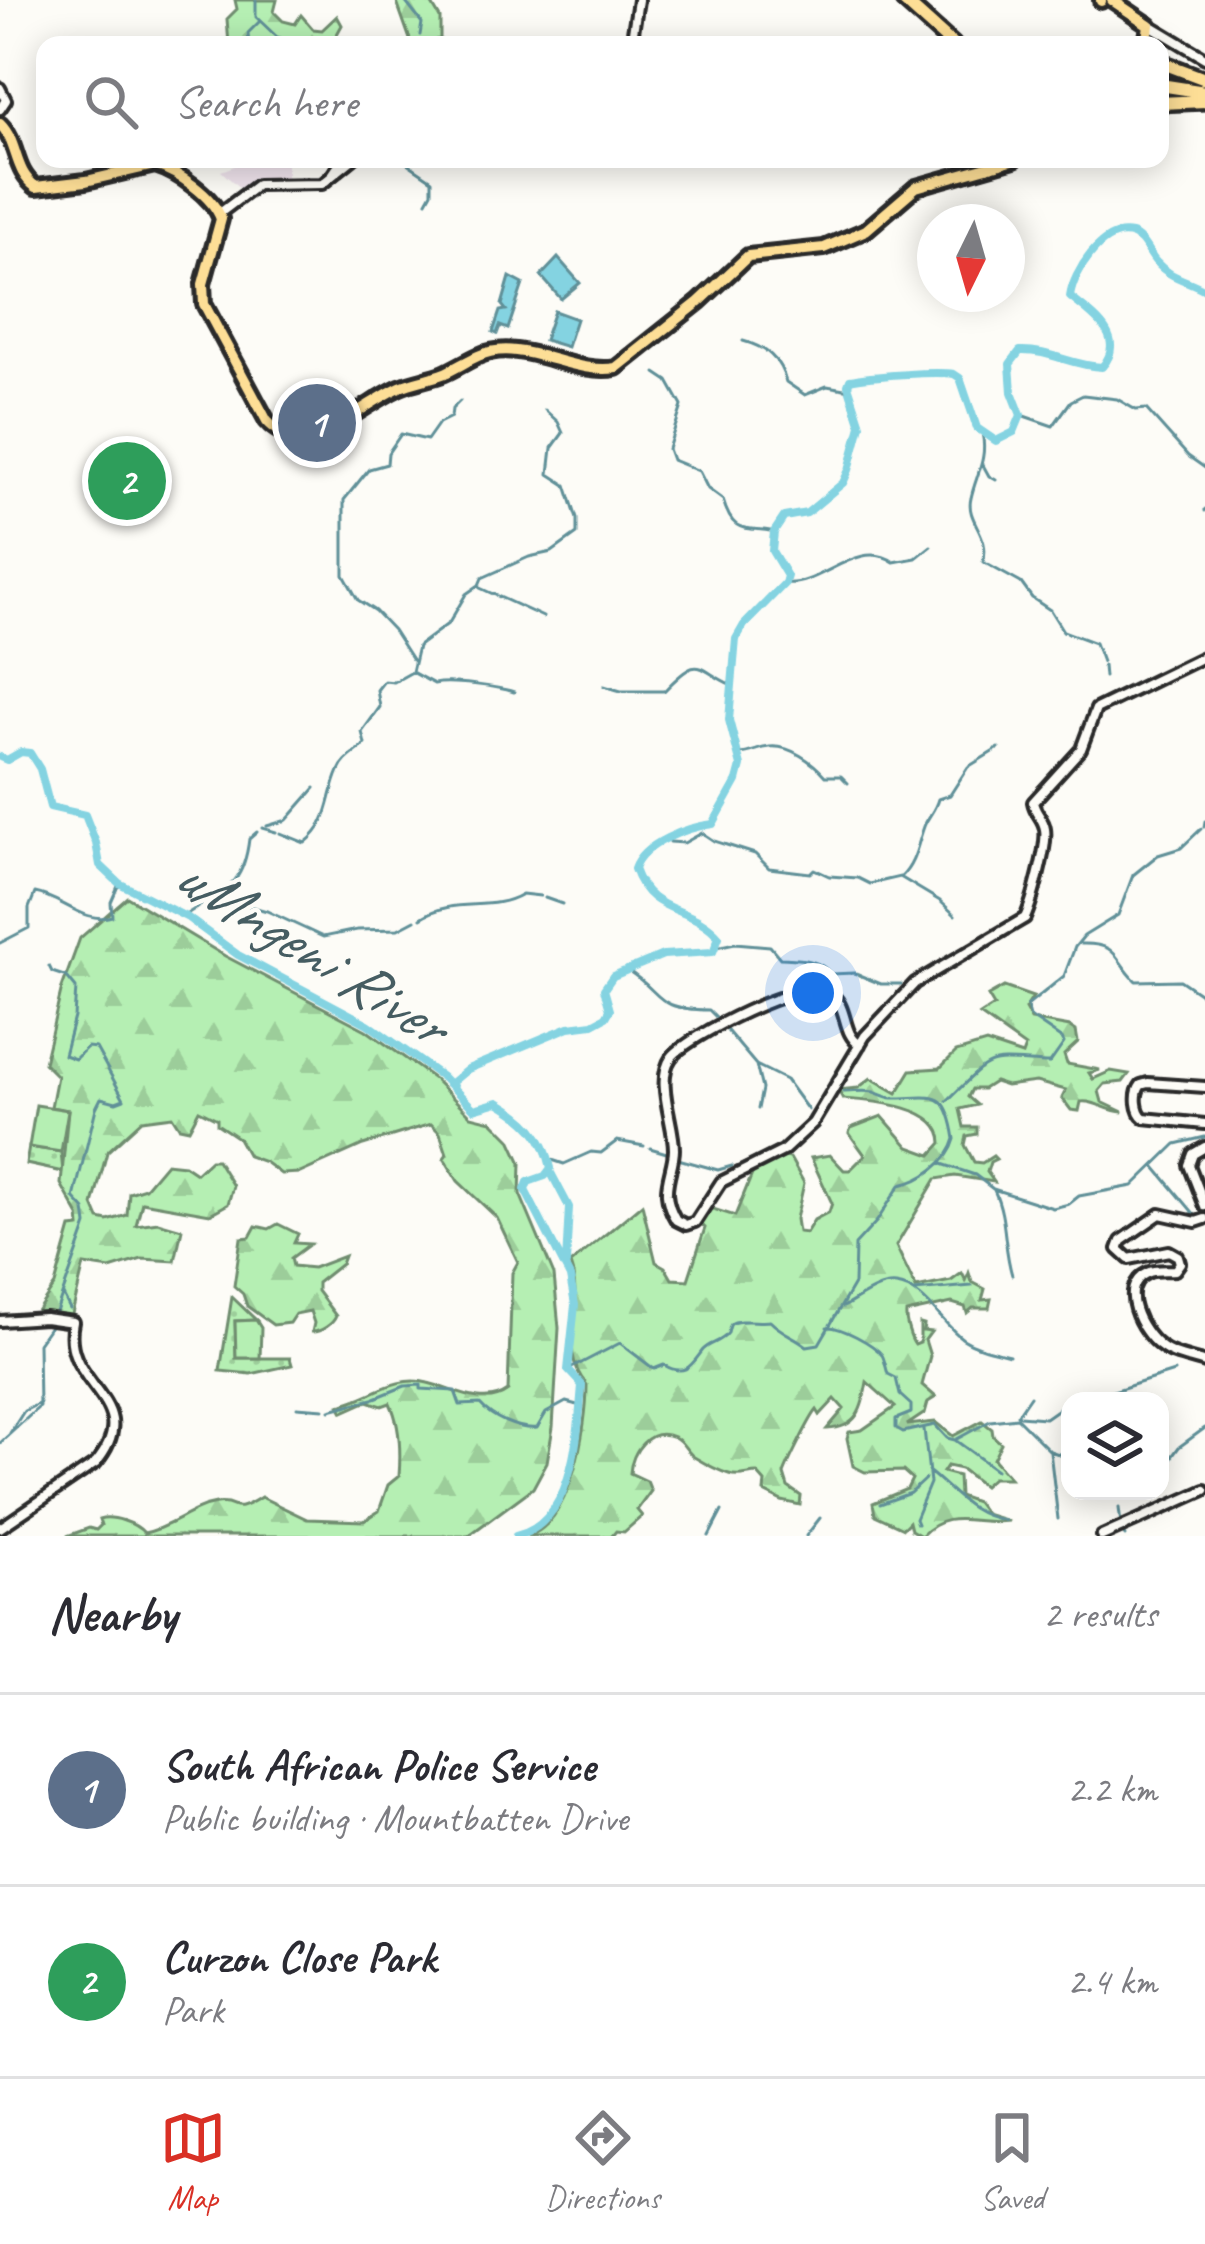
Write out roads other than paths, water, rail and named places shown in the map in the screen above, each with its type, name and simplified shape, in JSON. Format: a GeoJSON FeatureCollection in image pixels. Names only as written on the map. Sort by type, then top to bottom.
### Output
{"type":"FeatureCollection","features":[{"type":"Feature","properties":{"kind":"highway"},"geometry":{"type":"LineString","coordinates":[[899,0],[933,36]]}},
{"type":"Feature","properties":{"kind":"highway"},"geometry":{"type":"LineString","coordinates":[[899,0],[942,36]]}},
{"type":"Feature","properties":{"kind":"highway"},"geometry":{"type":"LineString","coordinates":[[1169,65],[1205,79]]}},
{"type":"Feature","properties":{"kind":"highway"},"geometry":{"type":"LineString","coordinates":[[1169,90],[1205,97]]}},
{"type":"Feature","properties":{"kind":"highway"},"geometry":{"type":"LineString","coordinates":[[1169,102],[1205,97]]}},
{"type":"Feature","properties":{"kind":"main road"},"geometry":{"type":"LineString","coordinates":[[1112,0],[1149,25],[1147,36]]}},
{"type":"Feature","properties":{"kind":"main road"},"geometry":{"type":"LineString","coordinates":[[3,128],[20,171],[36,187],[86,182],[145,168]]}},
{"type":"Feature","properties":{"kind":"main road"},"geometry":{"type":"LineString","coordinates":[[162,168],[223,214],[202,289],[210,320],[272,428],[299,436],[326,428],[399,388],[490,352],[542,356],[603,370],[633,362],[746,257],[824,248],[866,230],[916,187],[983,168]]}},
{"type":"Feature","properties":{"kind":"street"},"geometry":{"type":"LineString","coordinates":[[632,36],[638,0]]}},
{"type":"Feature","properties":{"kind":"street"},"geometry":{"type":"LineString","coordinates":[[1149,25],[1168,36]]}},
{"type":"Feature","properties":{"kind":"street"},"geometry":{"type":"LineString","coordinates":[[1169,37],[1205,58]]}},
{"type":"Feature","properties":{"kind":"street"},"geometry":{"type":"LineString","coordinates":[[0,88],[6,100],[0,109]]}},
{"type":"Feature","properties":{"kind":"street"},"geometry":{"type":"LineString","coordinates":[[331,176],[337,168]]}},
{"type":"Feature","properties":{"kind":"street"},"geometry":{"type":"LineString","coordinates":[[223,214],[259,184],[318,184],[341,168]]}},
{"type":"Feature","properties":{"kind":"street"},"geometry":{"type":"LineString","coordinates":[[860,1045],[849,1037],[837,1000],[825,990],[809,987],[753,1007],[673,1055],[665,1079],[674,1150],[667,1199],[676,1220],[686,1225],[695,1222],[721,1182],[790,1146],[817,1119],[860,1045],[919,980],[1026,916],[1045,853],[1045,826],[1033,802],[1079,752],[1099,706],[1205,656]]}},
{"type":"Feature","properties":{"kind":"street"},"geometry":{"type":"LineString","coordinates":[[1205,1088],[1145,1083],[1137,1095],[1143,1118],[1205,1124]]}},
{"type":"Feature","properties":{"kind":"street"},"geometry":{"type":"LineString","coordinates":[[1205,1148],[1196,1151],[1189,1165],[1205,1205]]}},
{"type":"Feature","properties":{"kind":"street"},"geometry":{"type":"LineString","coordinates":[[1205,1219],[1196,1222],[1157,1215],[1120,1241],[1118,1249],[1129,1259],[1169,1251],[1178,1256],[1180,1265],[1175,1270],[1150,1271],[1139,1278],[1132,1289],[1132,1304],[1156,1344],[1205,1363]]}},
{"type":"Feature","properties":{"kind":"street"},"geometry":{"type":"LineString","coordinates":[[0,1321],[45,1318],[73,1322],[70,1345],[74,1360],[106,1401],[112,1420],[109,1441],[90,1468],[0,1528]]}},
{"type":"Feature","properties":{"kind":"street"},"geometry":{"type":"LineString","coordinates":[[1102,1536],[1205,1490]]}},
{"type":"Feature","properties":{"kind":"water"},"geometry":{"type":"Polygon","coordinates":[[[558,258],[580,283],[561,299],[541,276],[558,258]]]}},
{"type":"Feature","properties":{"kind":"water"},"geometry":{"type":"Polygon","coordinates":[[[510,277],[523,284],[508,329],[500,326],[497,334],[493,332],[500,311],[506,310],[502,305],[510,277]]]}},
{"type":"Feature","properties":{"kind":"water"},"geometry":{"type":"Polygon","coordinates":[[[554,311],[576,319],[567,347],[544,340],[554,311]]]}},
{"type":"Feature","properties":{"kind":"waterway"},"geometry":{"type":"LineString","coordinates":[[256,0],[256,17],[276,36]]}},
{"type":"Feature","properties":{"kind":"waterway"},"geometry":{"type":"LineString","coordinates":[[404,0],[422,23],[420,35]]}},
{"type":"Feature","properties":{"kind":"waterway"},"geometry":{"type":"LineString","coordinates":[[248,36],[259,22]]}},
{"type":"Feature","properties":{"kind":"waterway"},"geometry":{"type":"LineString","coordinates":[[414,168],[432,180],[427,201]]}},
{"type":"Feature","properties":{"kind":"waterway"},"geometry":{"type":"LineString","coordinates":[[454,1088],[451,1083],[468,1069],[569,1027],[606,1017],[610,1010],[604,989],[613,976],[663,955],[713,952],[719,937],[650,895],[634,869],[656,844],[713,824],[737,781],[741,766],[729,720],[736,639],[785,583],[787,576],[772,551],[774,532],[784,517],[807,513],[843,483],[849,470],[861,425],[850,380],[954,374],[960,378],[977,428],[996,441],[1014,432],[1021,415],[1012,392],[1010,364],[1020,351],[1102,367],[1109,356],[1111,346],[1104,328],[1070,297],[1083,265],[1100,245],[1120,234],[1131,234],[1161,267],[1205,290]]}},
{"type":"Feature","properties":{"kind":"waterway"},"geometry":{"type":"LineString","coordinates":[[743,341],[771,355],[786,382],[805,395],[827,386],[850,390]]}},
{"type":"Feature","properties":{"kind":"waterway"},"geometry":{"type":"LineString","coordinates":[[656,373],[668,381],[682,406],[668,449],[672,460],[699,471],[737,525],[774,532]]}},
{"type":"Feature","properties":{"kind":"waterway"},"geometry":{"type":"LineString","coordinates":[[1021,415],[1053,426],[1071,401],[1083,395],[1117,399],[1136,410],[1146,409],[1205,468]]}},
{"type":"Feature","properties":{"kind":"waterway"},"geometry":{"type":"LineString","coordinates":[[413,661],[393,630],[358,600],[344,575],[344,500],[369,469],[387,464],[388,453],[401,434],[427,440],[460,401]]}},
{"type":"Feature","properties":{"kind":"waterway"},"geometry":{"type":"LineString","coordinates":[[280,833],[305,843],[313,835],[324,819],[341,766],[365,744],[362,732],[380,707],[377,690],[384,681],[394,682],[412,672],[418,646],[449,623],[466,594],[482,578],[552,552],[577,534],[566,485],[549,474],[552,448],[563,433],[545,410]]}},
{"type":"Feature","properties":{"kind":"waterway"},"geometry":{"type":"LineString","coordinates":[[982,433],[982,458],[970,506],[984,544],[983,562],[1021,583],[1050,610],[1063,631],[1095,643],[1102,662]]}},
{"type":"Feature","properties":{"kind":"waterway"},"geometry":{"type":"LineString","coordinates":[[983,465],[996,480]]}},
{"type":"Feature","properties":{"kind":"waterway"},"geometry":{"type":"LineString","coordinates":[[785,583],[798,583],[867,555],[894,562],[916,558],[931,546]]}},
{"type":"Feature","properties":{"kind":"waterway"},"geometry":{"type":"LineString","coordinates":[[480,588],[543,617]]}},
{"type":"Feature","properties":{"kind":"waterway"},"geometry":{"type":"LineString","coordinates":[[1103,666],[1104,677]]}},
{"type":"Feature","properties":{"kind":"waterway"},"geometry":{"type":"LineString","coordinates":[[604,686],[664,691],[685,671],[698,667],[732,685]]}},
{"type":"Feature","properties":{"kind":"waterway"},"geometry":{"type":"LineString","coordinates":[[412,672],[434,684],[514,692]]}},
{"type":"Feature","properties":{"kind":"waterway"},"geometry":{"type":"LineString","coordinates":[[740,754],[770,747],[785,749],[808,760],[825,776],[841,776],[848,783]]}},
{"type":"Feature","properties":{"kind":"waterway"},"geometry":{"type":"LineString","coordinates":[[901,877],[938,799],[950,795],[968,767],[999,748]]}},
{"type":"Feature","properties":{"kind":"waterway","name":"uMngeni River"},"geometry":{"type":"LineString","coordinates":[[0,757],[7,760],[30,753],[40,769],[50,807],[85,815],[100,865],[119,883],[188,918],[238,955],[368,1024],[442,1077],[474,1109],[498,1102],[539,1137],[551,1168],[545,1176],[528,1182],[525,1190],[570,1277],[575,1305],[568,1370],[582,1385],[575,1450],[561,1495],[535,1528],[516,1536]]}},
{"type":"Feature","properties":{"kind":"waterway"},"geometry":{"type":"LineString","coordinates":[[267,826],[287,820],[315,788]]}},
{"type":"Feature","properties":{"kind":"waterway"},"geometry":{"type":"LineString","coordinates":[[1204,827],[1205,821]]}},
{"type":"Feature","properties":{"kind":"waterway"},"geometry":{"type":"LineString","coordinates":[[262,828],[276,832]]}},
{"type":"Feature","properties":{"kind":"waterway"},"geometry":{"type":"LineString","coordinates":[[947,1101],[991,1063],[1050,1063],[1064,1043],[1030,1017],[1027,1006],[1064,976],[1084,936],[1118,915],[1133,875],[1158,855],[1181,848],[1201,829]]}},
{"type":"Feature","properties":{"kind":"waterway"},"geometry":{"type":"LineString","coordinates":[[194,922],[187,914],[236,878],[249,839],[257,832]]}},
{"type":"Feature","properties":{"kind":"waterway"},"geometry":{"type":"LineString","coordinates":[[670,842],[684,843],[702,833],[755,854],[769,868],[810,873],[814,869],[870,884],[900,877],[955,915]]}},
{"type":"Feature","properties":{"kind":"waterway"},"geometry":{"type":"LineString","coordinates":[[0,943],[29,928],[35,893],[102,918],[112,916],[111,902],[118,886],[124,887]]}},
{"type":"Feature","properties":{"kind":"waterway"},"geometry":{"type":"LineString","coordinates":[[421,918],[446,908],[497,903],[522,894],[540,896]]}},
{"type":"Feature","properties":{"kind":"waterway"},"geometry":{"type":"LineString","coordinates":[[545,898],[562,904]]}},
{"type":"Feature","properties":{"kind":"waterway"},"geometry":{"type":"LineString","coordinates":[[219,899],[241,899],[323,937],[398,929],[415,920]]}},
{"type":"Feature","properties":{"kind":"waterway"},"geometry":{"type":"LineString","coordinates":[[716,947],[735,943],[770,946],[780,958],[814,962],[831,974],[854,973],[881,984],[901,984]]}},
{"type":"Feature","properties":{"kind":"waterway"},"geometry":{"type":"LineString","coordinates":[[1081,944],[1109,949],[1136,981],[1180,980],[1205,997]]}},
{"type":"Feature","properties":{"kind":"waterway"},"geometry":{"type":"LineString","coordinates":[[49,966],[76,988],[64,1055],[75,1059],[87,1047],[96,1048],[124,1099],[101,1098],[96,1108],[74,1198],[85,1210],[87,1225],[56,1312]]}},
{"type":"Feature","properties":{"kind":"waterway"},"geometry":{"type":"LineString","coordinates":[[627,970],[668,1003],[709,1010],[720,1021]]}},
{"type":"Feature","properties":{"kind":"waterway"},"geometry":{"type":"LineString","coordinates":[[723,1026],[756,1065],[786,1080],[808,1110]]}},
{"type":"Feature","properties":{"kind":"waterway"},"geometry":{"type":"LineString","coordinates":[[756,1065],[762,1089],[758,1109]]}},
{"type":"Feature","properties":{"kind":"waterway"},"geometry":{"type":"LineString","coordinates":[[568,1370],[620,1343],[654,1369],[664,1365],[683,1370],[739,1321],[770,1321],[807,1346],[819,1344],[854,1284],[855,1245],[900,1185],[934,1169],[955,1139],[948,1111],[937,1099],[843,1092]]}},
{"type":"Feature","properties":{"kind":"waterway"},"geometry":{"type":"LineString","coordinates":[[942,1164],[975,1175],[993,1189],[1053,1208],[1079,1196],[1133,1186],[1176,1144],[1205,1137]]}},
{"type":"Feature","properties":{"kind":"waterway"},"geometry":{"type":"LineString","coordinates":[[550,1164],[601,1153],[617,1141],[644,1146]]}},
{"type":"Feature","properties":{"kind":"waterway"},"geometry":{"type":"LineString","coordinates":[[650,1148],[670,1154]]}},
{"type":"Feature","properties":{"kind":"waterway"},"geometry":{"type":"LineString","coordinates":[[678,1159],[718,1170],[732,1166]]}},
{"type":"Feature","properties":{"kind":"waterway"},"geometry":{"type":"LineString","coordinates":[[1155,1167],[1196,1216]]}},
{"type":"Feature","properties":{"kind":"waterway"},"geometry":{"type":"LineString","coordinates":[[550,1171],[569,1207],[566,1264]]}},
{"type":"Feature","properties":{"kind":"waterway"},"geometry":{"type":"LineString","coordinates":[[994,1190],[1012,1275]]}},
{"type":"Feature","properties":{"kind":"waterway"},"geometry":{"type":"LineString","coordinates":[[843,1307],[882,1286],[896,1285],[924,1299],[963,1339],[1009,1355]]}},
{"type":"Feature","properties":{"kind":"waterway"},"geometry":{"type":"LineString","coordinates":[[914,1291],[972,1286]]}},
{"type":"Feature","properties":{"kind":"waterway"},"geometry":{"type":"LineString","coordinates":[[63,1295],[70,1309]]}},
{"type":"Feature","properties":{"kind":"waterway"},"geometry":{"type":"LineString","coordinates":[[0,1443],[39,1407],[38,1343],[50,1326]]}},
{"type":"Feature","properties":{"kind":"waterway"},"geometry":{"type":"LineString","coordinates":[[827,1327],[856,1336],[882,1355],[900,1395],[911,1405],[911,1413],[896,1419],[896,1428],[903,1432],[935,1425],[955,1440],[990,1421],[1017,1418],[1050,1451],[1061,1455]]}},
{"type":"Feature","properties":{"kind":"waterway"},"geometry":{"type":"LineString","coordinates":[[1019,1416],[1045,1418],[1075,1397],[1107,1393],[1174,1372]]}},
{"type":"Feature","properties":{"kind":"waterway"},"geometry":{"type":"LineString","coordinates":[[375,1398],[405,1386],[455,1391],[460,1405],[480,1404],[506,1422],[530,1428],[537,1428],[546,1413],[566,1402],[581,1406]]}},
{"type":"Feature","properties":{"kind":"waterway"},"geometry":{"type":"LineString","coordinates":[[1017,1415],[1030,1396]]}},
{"type":"Feature","properties":{"kind":"waterway"},"geometry":{"type":"LineString","coordinates":[[330,1410],[373,1399]]}},
{"type":"Feature","properties":{"kind":"waterway"},"geometry":{"type":"LineString","coordinates":[[10,1433],[24,1411],[40,1403]]}},
{"type":"Feature","properties":{"kind":"waterway"},"geometry":{"type":"LineString","coordinates":[[297,1407],[324,1409]]}},
{"type":"Feature","properties":{"kind":"waterway"},"geometry":{"type":"LineString","coordinates":[[1169,1461],[1205,1428]]}},
{"type":"Feature","properties":{"kind":"waterway"},"geometry":{"type":"LineString","coordinates":[[917,1524],[930,1483],[924,1429]]}},
{"type":"Feature","properties":{"kind":"waterway"},"geometry":{"type":"LineString","coordinates":[[955,1440],[996,1470]]}},
{"type":"Feature","properties":{"kind":"waterway"},"geometry":{"type":"LineString","coordinates":[[1050,1451],[1058,1519]]}},
{"type":"Feature","properties":{"kind":"waterway"},"geometry":{"type":"LineString","coordinates":[[928,1471],[972,1508],[1005,1520]]}},
{"type":"Feature","properties":{"kind":"waterway"},"geometry":{"type":"LineString","coordinates":[[880,1504],[910,1493],[925,1479]]}},
{"type":"Feature","properties":{"kind":"waterway"},"geometry":{"type":"LineString","coordinates":[[1119,1508],[1121,1524]]}},
{"type":"Feature","properties":{"kind":"waterway"},"geometry":{"type":"LineString","coordinates":[[709,1536],[722,1511]]}},
{"type":"Feature","properties":{"kind":"waterway"},"geometry":{"type":"LineString","coordinates":[[806,1536],[820,1518]]}},
{"type":"Feature","properties":{"kind":"place","name":"South African Police Service"},"geometry":{"type":"Point","coordinates":[317,423]}},
{"type":"Feature","properties":{"kind":"place","name":"Curzon Close Park"},"geometry":{"type":"Point","coordinates":[127,481]}}]}
